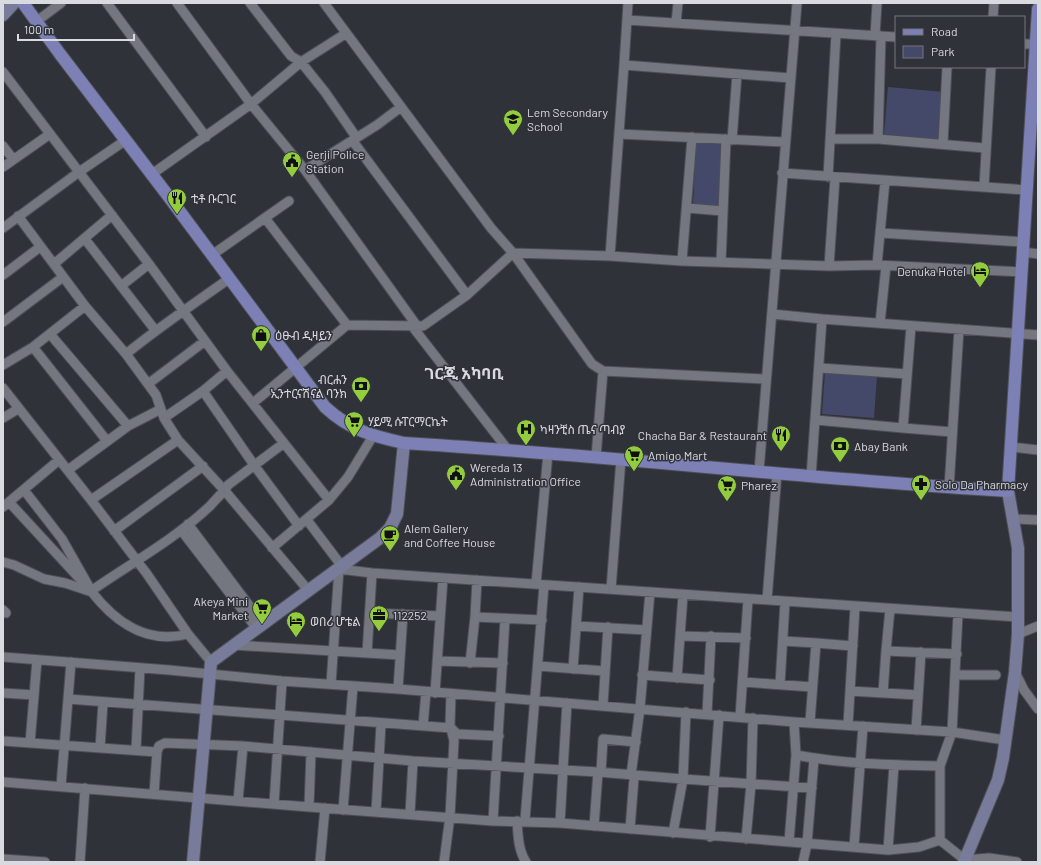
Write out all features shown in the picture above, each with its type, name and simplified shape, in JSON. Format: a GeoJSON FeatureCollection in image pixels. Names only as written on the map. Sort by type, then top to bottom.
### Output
{"type":"FeatureCollection","features":[{"type":"Feature","properties":{"kind":"main road"},"geometry":{"type":"LineString","coordinates":[[23,3],[212,256],[297,366],[325,406],[343,423],[373,436],[404,444],[620,458],[812,477],[949,488],[1008,491],[1027,190],[1034,145],[1034,42],[1038,9]]}},
{"type":"Feature","properties":{"kind":"street"},"geometry":{"type":"LineString","coordinates":[[3,15],[14,3]]}},
{"type":"Feature","properties":{"kind":"street"},"geometry":{"type":"LineString","coordinates":[[36,21],[61,3]]}},
{"type":"Feature","properties":{"kind":"street"},"geometry":{"type":"LineString","coordinates":[[107,3],[206,137]]}},
{"type":"Feature","properties":{"kind":"street"},"geometry":{"type":"LineString","coordinates":[[178,3],[251,104],[305,170],[415,326],[508,450]]}},
{"type":"Feature","properties":{"kind":"street"},"geometry":{"type":"LineString","coordinates":[[250,3],[291,56],[301,62],[342,116],[354,134],[355,144],[467,295]]}},
{"type":"Feature","properties":{"kind":"street"},"geometry":{"type":"LineString","coordinates":[[324,3],[345,34],[490,228],[513,253],[592,364],[603,371],[766,380]]}},
{"type":"Feature","properties":{"kind":"street"},"geometry":{"type":"LineString","coordinates":[[610,256],[628,3]]}},
{"type":"Feature","properties":{"kind":"street"},"geometry":{"type":"LineString","coordinates":[[676,23],[678,3]]}},
{"type":"Feature","properties":{"kind":"street"},"geometry":{"type":"LineString","coordinates":[[759,471],[772,314],[774,264],[797,3]]}},
{"type":"Feature","properties":{"kind":"street"},"geometry":{"type":"LineString","coordinates":[[877,3],[878,139]]}},
{"type":"Feature","properties":{"kind":"street"},"geometry":{"type":"LineString","coordinates":[[985,3],[994,3],[993,16]]}},
{"type":"Feature","properties":{"kind":"street"},"geometry":{"type":"LineString","coordinates":[[627,20],[895,37]]}},
{"type":"Feature","properties":{"kind":"street"},"geometry":{"type":"LineString","coordinates":[[152,174],[251,104],[301,62],[345,34]]}},
{"type":"Feature","properties":{"kind":"street"},"geometry":{"type":"LineString","coordinates":[[829,266],[832,177],[831,139],[836,34]]}},
{"type":"Feature","properties":{"kind":"street"},"geometry":{"type":"LineString","coordinates":[[624,65],[791,78]]}},
{"type":"Feature","properties":{"kind":"street"},"geometry":{"type":"LineString","coordinates":[[944,143],[947,68]]}},
{"type":"Feature","properties":{"kind":"street"},"geometry":{"type":"LineString","coordinates":[[984,187],[985,148],[991,68]]}},
{"type":"Feature","properties":{"kind":"street"},"geometry":{"type":"LineString","coordinates":[[3,72],[149,264],[227,371],[328,500]]}},
{"type":"Feature","properties":{"kind":"street"},"geometry":{"type":"LineString","coordinates":[[721,262],[723,211],[729,140],[737,74]]}},
{"type":"Feature","properties":{"kind":"street"},"geometry":{"type":"LineString","coordinates":[[305,170],[378,125],[401,107]]}},
{"type":"Feature","properties":{"kind":"street"},"geometry":{"type":"LineString","coordinates":[[3,167],[50,134]]}},
{"type":"Feature","properties":{"kind":"street"},"geometry":{"type":"LineString","coordinates":[[619,134],[785,142]]}},
{"type":"Feature","properties":{"kind":"street"},"geometry":{"type":"LineString","coordinates":[[682,261],[692,137]]}},
{"type":"Feature","properties":{"kind":"street"},"geometry":{"type":"LineString","coordinates":[[831,139],[878,139],[944,143],[985,148]]}},
{"type":"Feature","properties":{"kind":"street"},"geometry":{"type":"LineString","coordinates":[[3,228],[79,172],[126,140]]}},
{"type":"Feature","properties":{"kind":"street"},"geometry":{"type":"LineString","coordinates":[[3,146],[13,159]]}},
{"type":"Feature","properties":{"kind":"street"},"geometry":{"type":"LineString","coordinates":[[782,173],[1027,190]]}},
{"type":"Feature","properties":{"kind":"street"},"geometry":{"type":"LineString","coordinates":[[880,323],[881,233],[885,181]]}},
{"type":"Feature","properties":{"kind":"street"},"geometry":{"type":"LineString","coordinates":[[212,256],[289,201]]}},
{"type":"Feature","properties":{"kind":"street"},"geometry":{"type":"LineString","coordinates":[[687,208],[723,211]]}},
{"type":"Feature","properties":{"kind":"street"},"geometry":{"type":"LineString","coordinates":[[54,264],[112,215]]}},
{"type":"Feature","properties":{"kind":"street"},"geometry":{"type":"LineString","coordinates":[[18,216],[62,277],[126,354],[148,384],[159,401],[162,414],[178,440],[225,490],[308,590]]}},
{"type":"Feature","properties":{"kind":"street"},"geometry":{"type":"LineString","coordinates":[[265,218],[347,325]]}},
{"type":"Feature","properties":{"kind":"street"},"geometry":{"type":"LineString","coordinates":[[881,233],[1023,247],[1038,254]]}},
{"type":"Feature","properties":{"kind":"street"},"geometry":{"type":"LineString","coordinates":[[85,239],[155,330]]}},
{"type":"Feature","properties":{"kind":"street"},"geometry":{"type":"LineString","coordinates":[[3,275],[40,247]]}},
{"type":"Feature","properties":{"kind":"street"},"geometry":{"type":"LineString","coordinates":[[253,403],[347,325],[380,324],[422,326],[467,295],[513,253],[829,266],[881,265],[1022,272]]}},
{"type":"Feature","properties":{"kind":"street"},"geometry":{"type":"LineString","coordinates":[[121,286],[149,264]]}},
{"type":"Feature","properties":{"kind":"street"},"geometry":{"type":"LineString","coordinates":[[3,322],[62,277]]}},
{"type":"Feature","properties":{"kind":"street"},"geometry":{"type":"LineString","coordinates":[[126,354],[155,330],[184,312],[230,278]]}},
{"type":"Feature","properties":{"kind":"street"},"geometry":{"type":"LineString","coordinates":[[3,365],[33,347],[85,306]]}},
{"type":"Feature","properties":{"kind":"street"},"geometry":{"type":"LineString","coordinates":[[772,314],[911,326],[1019,332],[1038,335]]}},
{"type":"Feature","properties":{"kind":"street"},"geometry":{"type":"LineString","coordinates":[[812,477],[822,319]]}},
{"type":"Feature","properties":{"kind":"street"},"geometry":{"type":"LineString","coordinates":[[903,428],[911,326]]}},
{"type":"Feature","properties":{"kind":"street"},"geometry":{"type":"LineString","coordinates":[[949,488],[959,329]]}},
{"type":"Feature","properties":{"kind":"street"},"geometry":{"type":"LineString","coordinates":[[50,334],[128,426]]}},
{"type":"Feature","properties":{"kind":"street"},"geometry":{"type":"LineString","coordinates":[[148,384],[205,341]]}},
{"type":"Feature","properties":{"kind":"street"},"geometry":{"type":"LineString","coordinates":[[33,347],[107,441]]}},
{"type":"Feature","properties":{"kind":"street"},"geometry":{"type":"LineString","coordinates":[[820,368],[907,374]]}},
{"type":"Feature","properties":{"kind":"street"},"geometry":{"type":"LineString","coordinates":[[68,470],[128,426],[162,414],[203,391],[227,371]]}},
{"type":"Feature","properties":{"kind":"street"},"geometry":{"type":"LineString","coordinates":[[596,457],[603,371]]}},
{"type":"Feature","properties":{"kind":"street"},"geometry":{"type":"LineString","coordinates":[[3,388],[68,470],[136,560],[210,668],[205,744],[193,862]]}},
{"type":"Feature","properties":{"kind":"street"},"geometry":{"type":"LineString","coordinates":[[203,391],[254,465],[299,526]]}},
{"type":"Feature","properties":{"kind":"street"},"geometry":{"type":"LineString","coordinates":[[3,418],[18,408]]}},
{"type":"Feature","properties":{"kind":"street"},"geometry":{"type":"LineString","coordinates":[[816,420],[952,432]]}},
{"type":"Feature","properties":{"kind":"street"},"geometry":{"type":"LineString","coordinates":[[272,548],[307,520],[328,500],[348,477],[373,436]]}},
{"type":"Feature","properties":{"kind":"street"},"geometry":{"type":"LineString","coordinates":[[91,500],[178,440]]}},
{"type":"Feature","properties":{"kind":"street"},"geometry":{"type":"LineString","coordinates":[[91,591],[181,530],[228,486],[284,443]]}},
{"type":"Feature","properties":{"kind":"street"},"geometry":{"type":"LineString","coordinates":[[210,668],[233,645],[380,538],[395,521],[400,492],[404,444]]}},
{"type":"Feature","properties":{"kind":"street"},"geometry":{"type":"LineString","coordinates":[[1011,448],[1038,450]]}},
{"type":"Feature","properties":{"kind":"street"},"geometry":{"type":"LineString","coordinates":[[522,860],[521,820],[530,768],[542,620],[540,584],[548,453]]}},
{"type":"Feature","properties":{"kind":"street"},"geometry":{"type":"LineString","coordinates":[[611,590],[620,458]]}},
{"type":"Feature","properties":{"kind":"street"},"geometry":{"type":"LineString","coordinates":[[59,460],[6,504],[91,591]]}},
{"type":"Feature","properties":{"kind":"street"},"geometry":{"type":"LineString","coordinates":[[114,531],[203,466]]}},
{"type":"Feature","properties":{"kind":"street"},"geometry":{"type":"LineString","coordinates":[[768,600],[776,473]]}},
{"type":"Feature","properties":{"kind":"street"},"geometry":{"type":"LineString","coordinates":[[24,490],[62,539],[91,591],[100,604],[114,616],[144,634],[167,638],[188,634]]}},
{"type":"Feature","properties":{"kind":"street"},"geometry":{"type":"LineString","coordinates":[[964,861],[998,780],[1015,672],[1018,634],[1018,548],[1008,491]]}},
{"type":"Feature","properties":{"kind":"street"},"geometry":{"type":"LineString","coordinates":[[1013,519],[1038,520]]}},
{"type":"Feature","properties":{"kind":"street"},"geometry":{"type":"LineString","coordinates":[[307,520],[340,567],[331,684]]}},
{"type":"Feature","properties":{"kind":"street"},"geometry":{"type":"LineString","coordinates":[[188,524],[260,626]]}},
{"type":"Feature","properties":{"kind":"street"},"geometry":{"type":"LineString","coordinates":[[181,530],[260,626]]}},
{"type":"Feature","properties":{"kind":"street"},"geometry":{"type":"LineString","coordinates":[[3,562],[14,565],[44,579],[65,583],[91,591]]}},
{"type":"Feature","properties":{"kind":"street"},"geometry":{"type":"LineString","coordinates":[[340,567],[372,573],[1018,617]]}},
{"type":"Feature","properties":{"kind":"street"},"geometry":{"type":"LineString","coordinates":[[367,653],[372,573]]}},
{"type":"Feature","properties":{"kind":"street"},"geometry":{"type":"LineString","coordinates":[[424,726],[437,661],[442,578]]}},
{"type":"Feature","properties":{"kind":"street"},"geometry":{"type":"LineString","coordinates":[[470,662],[477,580]]}},
{"type":"Feature","properties":{"kind":"street"},"geometry":{"type":"LineString","coordinates":[[572,669],[579,587]]}},
{"type":"Feature","properties":{"kind":"street"},"geometry":{"type":"LineString","coordinates":[[630,829],[634,778],[631,775],[640,708],[650,592]]}},
{"type":"Feature","properties":{"kind":"street"},"geometry":{"type":"LineString","coordinates":[[677,678],[683,594]]}},
{"type":"Feature","properties":{"kind":"street"},"geometry":{"type":"LineString","coordinates":[[740,716],[748,599]]}},
{"type":"Feature","properties":{"kind":"street"},"geometry":{"type":"LineString","coordinates":[[780,684],[785,602]]}},
{"type":"Feature","properties":{"kind":"street"},"geometry":{"type":"LineString","coordinates":[[848,725],[855,607]]}},
{"type":"Feature","properties":{"kind":"street"},"geometry":{"type":"LineString","coordinates":[[883,693],[890,609]]}},
{"type":"Feature","properties":{"kind":"street"},"geometry":{"type":"LineString","coordinates":[[370,613],[440,616]]}},
{"type":"Feature","properties":{"kind":"street"},"geometry":{"type":"LineString","coordinates":[[398,688],[403,614]]}},
{"type":"Feature","properties":{"kind":"street"},"geometry":{"type":"LineString","coordinates":[[958,614],[952,732],[940,766],[940,840],[964,861],[989,858],[1017,862]]}},
{"type":"Feature","properties":{"kind":"street"},"geometry":{"type":"LineString","coordinates":[[475,617],[542,620]]}},
{"type":"Feature","properties":{"kind":"street"},"geometry":{"type":"LineString","coordinates":[[493,821],[504,663],[505,618]]}},
{"type":"Feature","properties":{"kind":"street"},"geometry":{"type":"LineString","coordinates":[[576,626],[646,630]]}},
{"type":"Feature","properties":{"kind":"street"},"geometry":{"type":"LineString","coordinates":[[1018,634],[1038,626]]}},
{"type":"Feature","properties":{"kind":"street"},"geometry":{"type":"LineString","coordinates":[[603,705],[608,627]]}},
{"type":"Feature","properties":{"kind":"street"},"geometry":{"type":"LineString","coordinates":[[680,636],[746,638]]}},
{"type":"Feature","properties":{"kind":"street"},"geometry":{"type":"LineString","coordinates":[[707,714],[710,680],[711,636]]}},
{"type":"Feature","properties":{"kind":"street"},"geometry":{"type":"LineString","coordinates":[[783,640],[853,646]]}},
{"type":"Feature","properties":{"kind":"street"},"geometry":{"type":"LineString","coordinates":[[810,722],[816,643]]}},
{"type":"Feature","properties":{"kind":"street"},"geometry":{"type":"LineString","coordinates":[[233,645],[400,656]]}},
{"type":"Feature","properties":{"kind":"street"},"geometry":{"type":"LineString","coordinates":[[886,651],[957,654]]}},
{"type":"Feature","properties":{"kind":"street"},"geometry":{"type":"LineString","coordinates":[[916,730],[921,652]]}},
{"type":"Feature","properties":{"kind":"street"},"geometry":{"type":"LineString","coordinates":[[3,657],[140,668],[210,668],[282,681],[398,688],[451,694],[740,716],[794,722],[952,732],[1005,740]]}},
{"type":"Feature","properties":{"kind":"street"},"geometry":{"type":"LineString","coordinates":[[30,743],[37,660]]}},
{"type":"Feature","properties":{"kind":"street"},"geometry":{"type":"LineString","coordinates":[[437,661],[504,663]]}},
{"type":"Feature","properties":{"kind":"street"},"geometry":{"type":"LineString","coordinates":[[61,786],[71,662]]}},
{"type":"Feature","properties":{"kind":"street"},"geometry":{"type":"LineString","coordinates":[[538,666],[605,671]]}},
{"type":"Feature","properties":{"kind":"street"},"geometry":{"type":"LineString","coordinates":[[136,750],[140,668]]}},
{"type":"Feature","properties":{"kind":"street"},"geometry":{"type":"LineString","coordinates":[[1015,672],[1024,690],[1038,709]]}},
{"type":"Feature","properties":{"kind":"street"},"geometry":{"type":"LineString","coordinates":[[642,675],[710,680]]}},
{"type":"Feature","properties":{"kind":"street"},"geometry":{"type":"LineString","coordinates":[[955,675],[996,675]]}},
{"type":"Feature","properties":{"kind":"street"},"geometry":{"type":"LineString","coordinates":[[274,804],[282,681]]}},
{"type":"Feature","properties":{"kind":"street"},"geometry":{"type":"LineString","coordinates":[[743,682],[812,687]]}},
{"type":"Feature","properties":{"kind":"street"},"geometry":{"type":"LineString","coordinates":[[343,810],[349,755],[353,686]]}},
{"type":"Feature","properties":{"kind":"street"},"geometry":{"type":"LineString","coordinates":[[850,691],[918,695]]}},
{"type":"Feature","properties":{"kind":"street"},"geometry":{"type":"LineString","coordinates":[[3,693],[34,695]]}},
{"type":"Feature","properties":{"kind":"street"},"geometry":{"type":"LineString","coordinates":[[444,862],[450,816],[454,740],[451,728],[451,694]]}},
{"type":"Feature","properties":{"kind":"street"},"geometry":{"type":"LineString","coordinates":[[68,700],[208,709],[351,720],[381,724],[451,728],[457,734],[499,736]]}},
{"type":"Feature","properties":{"kind":"street"},"geometry":{"type":"LineString","coordinates":[[100,748],[103,703]]}},
{"type":"Feature","properties":{"kind":"street"},"geometry":{"type":"LineString","coordinates":[[560,823],[567,703]]}},
{"type":"Feature","properties":{"kind":"street"},"geometry":{"type":"LineString","coordinates":[[673,833],[683,779],[686,712]]}},
{"type":"Feature","properties":{"kind":"street"},"geometry":{"type":"LineString","coordinates":[[710,837],[719,715]]}},
{"type":"Feature","properties":{"kind":"street"},"geometry":{"type":"LineString","coordinates":[[746,839],[751,784],[753,718]]}},
{"type":"Feature","properties":{"kind":"street"},"geometry":{"type":"LineString","coordinates":[[789,842],[796,755],[794,722]]}},
{"type":"Feature","properties":{"kind":"street"},"geometry":{"type":"LineString","coordinates":[[376,812],[381,724]]}},
{"type":"Feature","properties":{"kind":"street"},"geometry":{"type":"LineString","coordinates":[[854,847],[863,726]]}},
{"type":"Feature","properties":{"kind":"street"},"geometry":{"type":"LineString","coordinates":[[594,826],[603,739],[636,742]]}},
{"type":"Feature","properties":{"kind":"street"},"geometry":{"type":"LineString","coordinates":[[3,741],[157,752]]}},
{"type":"Feature","properties":{"kind":"street"},"geometry":{"type":"LineString","coordinates":[[154,794],[157,752],[159,746],[170,742],[243,746],[413,761],[599,772],[812,788]]}},
{"type":"Feature","properties":{"kind":"street"},"geometry":{"type":"LineString","coordinates":[[238,801],[243,746]]}},
{"type":"Feature","properties":{"kind":"street"},"geometry":{"type":"LineString","coordinates":[[309,807],[311,752]]}},
{"type":"Feature","properties":{"kind":"street"},"geometry":{"type":"LineString","coordinates":[[796,755],[814,759],[894,765],[940,766]]}},
{"type":"Feature","properties":{"kind":"street"},"geometry":{"type":"LineString","coordinates":[[803,862],[807,844],[814,759]]}},
{"type":"Feature","properties":{"kind":"street"},"geometry":{"type":"LineString","coordinates":[[410,814],[413,761]]}},
{"type":"Feature","properties":{"kind":"street"},"geometry":{"type":"LineString","coordinates":[[888,850],[894,765]]}},
{"type":"Feature","properties":{"kind":"street"},"geometry":{"type":"LineString","coordinates":[[3,782],[343,810],[450,816],[493,821],[521,820],[710,837],[888,850],[919,848],[940,840]]}},
{"type":"Feature","properties":{"kind":"street"},"geometry":{"type":"LineString","coordinates":[[80,862],[85,788]]}},
{"type":"Feature","properties":{"kind":"street"},"geometry":{"type":"LineString","coordinates":[[320,862],[325,808]]}},
{"type":"Feature","properties":{"kind":"street"},"geometry":{"type":"LineString","coordinates":[[3,858],[45,862]]}},
{"type":"Feature","properties":{"kind":"green space"},"geometry":{"type":"Polygon","coordinates":[[[888,87],[944,92],[940,140],[884,134],[888,87]]]}},
{"type":"Feature","properties":{"kind":"green space"},"geometry":{"type":"Polygon","coordinates":[[[696,140],[726,142],[723,208],[693,206],[696,140]]]}},
{"type":"Feature","properties":{"kind":"green space"},"geometry":{"type":"Polygon","coordinates":[[[825,372],[877,375],[874,418],[822,414],[825,372]]]}},
{"type":"Feature","properties":{"kind":"place","name":"Lem Secondary School"},"geometry":{"type":"Point","coordinates":[513,136]}},
{"type":"Feature","properties":{"kind":"place","name":"Gerji Police Station"},"geometry":{"type":"Point","coordinates":[292,178]}},
{"type":"Feature","properties":{"kind":"place","name":"ቲቶ ቡርገር"},"geometry":{"type":"Point","coordinates":[177,215]}},
{"type":"Feature","properties":{"kind":"place","name":"Denuka Hotel"},"geometry":{"type":"Point","coordinates":[980,288]}},
{"type":"Feature","properties":{"kind":"place","name":"ዕፁብ ዲዛይን"},"geometry":{"type":"Point","coordinates":[261,352]}},
{"type":"Feature","properties":{"kind":"place","name":"ብርሐን ኢንተርናሽናል ባንክ"},"geometry":{"type":"Point","coordinates":[361,403]}},
{"type":"Feature","properties":{"kind":"place","name":"ሃይሚ ሱፐርማርኬት"},"geometry":{"type":"Point","coordinates":[354,438]}},
{"type":"Feature","properties":{"kind":"place","name":"ካዛንቺስ ጤና ጣብያ"},"geometry":{"type":"Point","coordinates":[526,446]}},
{"type":"Feature","properties":{"kind":"place","name":"Chacha Bar & Restaurant"},"geometry":{"type":"Point","coordinates":[781,452]}},
{"type":"Feature","properties":{"kind":"place","name":"Abay Bank"},"geometry":{"type":"Point","coordinates":[840,463]}},
{"type":"Feature","properties":{"kind":"place","name":"Amigo Mart"},"geometry":{"type":"Point","coordinates":[634,472]}},
{"type":"Feature","properties":{"kind":"place","name":"Wereda 13 Administration Office"},"geometry":{"type":"Point","coordinates":[456,491]}},
{"type":"Feature","properties":{"kind":"place","name":"Solo Da Pharmacy"},"geometry":{"type":"Point","coordinates":[921,501]}},
{"type":"Feature","properties":{"kind":"place","name":"Pharez"},"geometry":{"type":"Point","coordinates":[727,502]}},
{"type":"Feature","properties":{"kind":"place","name":"Alem Gallery and Coffee House"},"geometry":{"type":"Point","coordinates":[390,552]}},
{"type":"Feature","properties":{"kind":"place","name":"Akeya Mini Market"},"geometry":{"type":"Point","coordinates":[262,625]}},
{"type":"Feature","properties":{"kind":"place","name":"112252"},"geometry":{"type":"Point","coordinates":[379,632]}},
{"type":"Feature","properties":{"kind":"place","name":"ወበሪ ሆቴል"},"geometry":{"type":"Point","coordinates":[296,638]}},
{"type":"Feature","properties":{"kind":"district","name":"ገርጂ አካባቢ"},"geometry":{"type":"Point","coordinates":[464,372]}}]}
